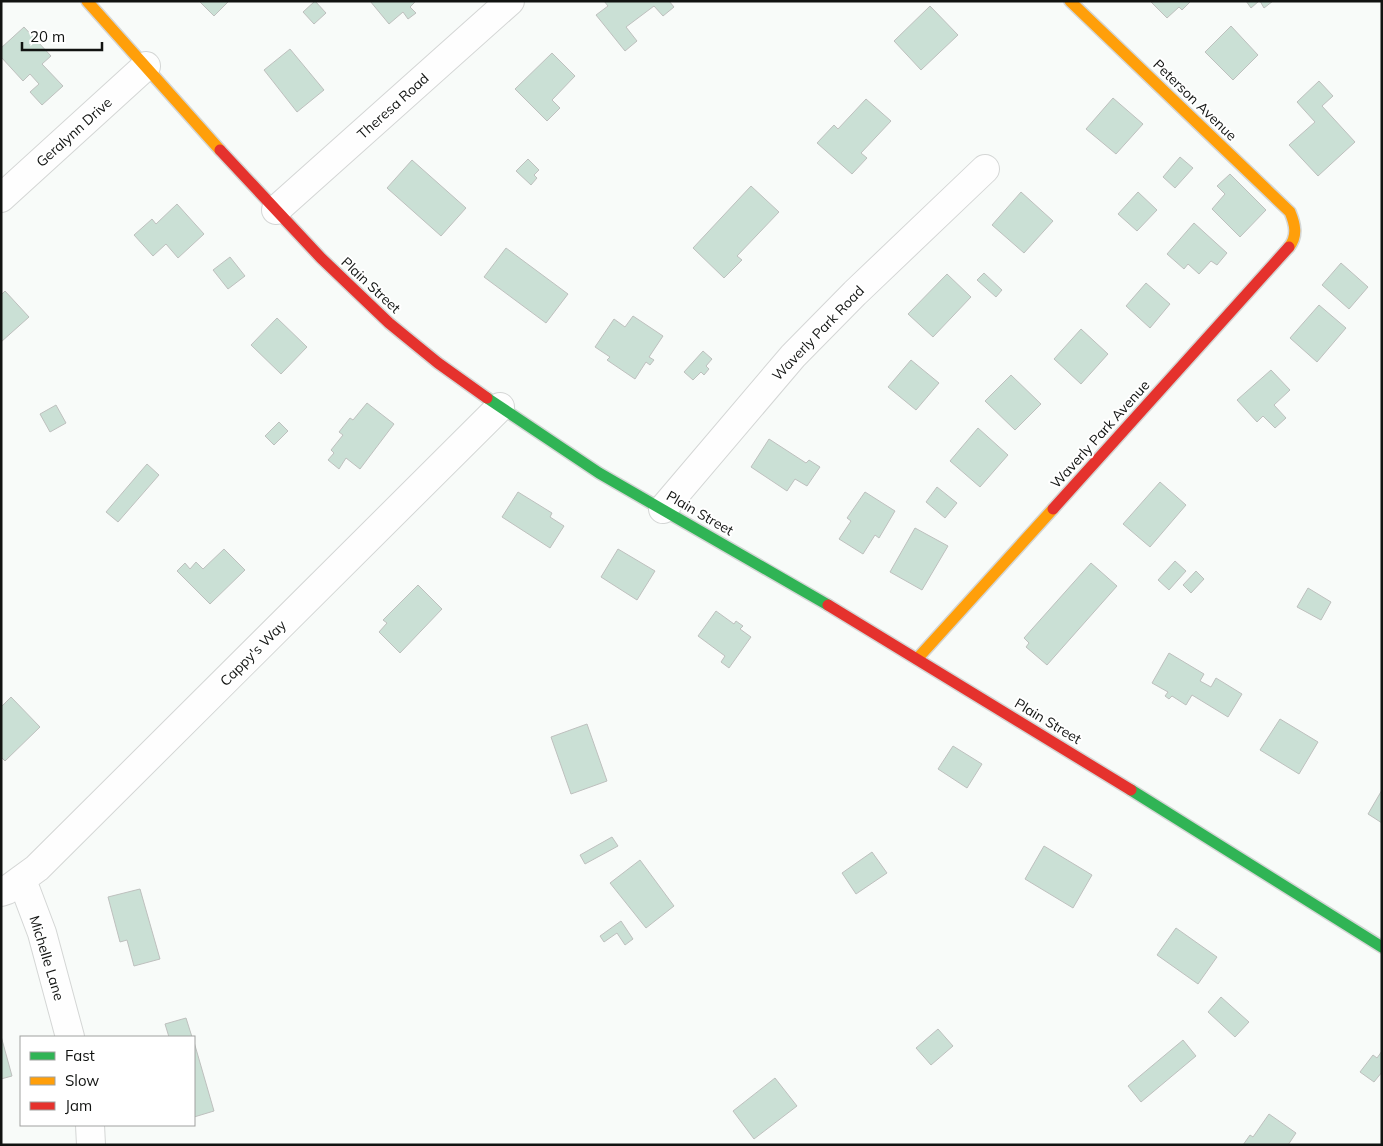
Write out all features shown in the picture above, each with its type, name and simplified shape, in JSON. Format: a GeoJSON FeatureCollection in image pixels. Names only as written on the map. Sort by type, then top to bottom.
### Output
{"type":"FeatureCollection","features":[{"type":"Feature","properties":{"kind":"main road","name":"Plain Street"},"geometry":{"type":"LineString","coordinates":[[87,1],[276,210],[332,269],[389,323],[438,363],[592,469],[808,593],[1082,759],[1382,947]]}},
{"type":"Feature","properties":{"kind":"main road","name":"Peterson Avenue"},"geometry":{"type":"LineString","coordinates":[[1070,1],[1290,212],[1295,225]]}},
{"type":"Feature","properties":{"kind":"main road","name":"Waverly Park Avenue"},"geometry":{"type":"LineString","coordinates":[[917,659],[1294,241],[1295,225]]}},
{"type":"Feature","properties":{"kind":"street","name":"Theresa Road"},"geometry":{"type":"LineString","coordinates":[[276,210],[510,1]]}},
{"type":"Feature","properties":{"kind":"street","name":"Geralynn Drive"},"geometry":{"type":"LineString","coordinates":[[1,198],[146,66]]}},
{"type":"Feature","properties":{"kind":"street","name":"Waverly Park Road"},"geometry":{"type":"LineString","coordinates":[[663,509],[793,356],[985,169]]}},
{"type":"Feature","properties":{"kind":"street","name":"Cappy's Way"},"geometry":{"type":"LineString","coordinates":[[11,886],[37,868],[500,407]]}},
{"type":"Feature","properties":{"kind":"street","name":"Michelle Lane"},"geometry":{"type":"LineString","coordinates":[[11,886],[42,933],[70,1036]]}},
{"type":"Feature","properties":{"kind":"street"},"geometry":{"type":"LineString","coordinates":[[90,1126],[91,1145]]}},
{"type":"Feature","properties":{"kind":"building"},"geometry":{"type":"Polygon","coordinates":[[[199,1],[229,1],[214,16],[199,1]]]}},
{"type":"Feature","properties":{"kind":"building"},"geometry":{"type":"Polygon","coordinates":[[[315,1],[326,13],[314,24],[303,12],[315,1]]]}},
{"type":"Feature","properties":{"kind":"building"},"geometry":{"type":"Polygon","coordinates":[[[370,1],[416,1],[410,7],[416,13],[408,19],[403,12],[389,24],[370,1]]]}},
{"type":"Feature","properties":{"kind":"building"},"geometry":{"type":"Polygon","coordinates":[[[604,1],[669,1],[674,7],[663,16],[654,6],[626,27],[637,41],[625,51],[596,15],[608,6],[604,1]]]}},
{"type":"Feature","properties":{"kind":"building"},"geometry":{"type":"Polygon","coordinates":[[[1191,1],[1182,10],[1179,7],[1167,18],[1151,2],[1191,1]]]}},
{"type":"Feature","properties":{"kind":"building"},"geometry":{"type":"Polygon","coordinates":[[[1246,1],[1259,1],[1251,8],[1246,1]]]}},
{"type":"Feature","properties":{"kind":"building"},"geometry":{"type":"Polygon","coordinates":[[[1260,1],[1273,1],[1264,8],[1260,1]]]}},
{"type":"Feature","properties":{"kind":"building"},"geometry":{"type":"Polygon","coordinates":[[[930,6],[958,35],[921,70],[894,41],[930,6]]]}},
{"type":"Feature","properties":{"kind":"building"},"geometry":{"type":"Polygon","coordinates":[[[1231,26],[1258,55],[1233,80],[1205,52],[1231,26]]]}},
{"type":"Feature","properties":{"kind":"building"},"geometry":{"type":"Polygon","coordinates":[[[24,27],[51,56],[42,64],[63,86],[42,105],[30,92],[39,84],[30,74],[23,81],[1,57],[1,48],[24,27]]]}},
{"type":"Feature","properties":{"kind":"building"},"geometry":{"type":"Polygon","coordinates":[[[290,49],[324,90],[297,112],[264,70],[290,49]]]}},
{"type":"Feature","properties":{"kind":"building"},"geometry":{"type":"Polygon","coordinates":[[[552,53],[575,76],[552,100],[560,108],[547,121],[515,89],[552,53]]]}},
{"type":"Feature","properties":{"kind":"building"},"geometry":{"type":"Polygon","coordinates":[[[1319,81],[1333,96],[1322,106],[1355,142],[1318,176],[1289,145],[1315,122],[1297,102],[1319,81]]]}},
{"type":"Feature","properties":{"kind":"building"},"geometry":{"type":"Polygon","coordinates":[[[1113,98],[1143,124],[1116,154],[1086,129],[1113,98]]]}},
{"type":"Feature","properties":{"kind":"building"},"geometry":{"type":"Polygon","coordinates":[[[866,99],[891,121],[861,153],[867,158],[852,174],[817,143],[834,125],[838,129],[866,99]]]}},
{"type":"Feature","properties":{"kind":"building"},"geometry":{"type":"Polygon","coordinates":[[[1180,157],[1193,168],[1175,188],[1163,177],[1180,157]]]}},
{"type":"Feature","properties":{"kind":"building"},"geometry":{"type":"Polygon","coordinates":[[[528,159],[539,170],[534,175],[537,178],[531,185],[516,171],[528,159]]]}},
{"type":"Feature","properties":{"kind":"building"},"geometry":{"type":"Polygon","coordinates":[[[412,160],[466,208],[441,236],[387,188],[412,160]]]}},
{"type":"Feature","properties":{"kind":"building"},"geometry":{"type":"Polygon","coordinates":[[[1230,174],[1266,210],[1240,237],[1212,209],[1225,194],[1217,186],[1230,174]]]}},
{"type":"Feature","properties":{"kind":"building"},"geometry":{"type":"Polygon","coordinates":[[[751,186],[779,212],[737,256],[742,260],[724,278],[693,248],[751,186]]]}},
{"type":"Feature","properties":{"kind":"building"},"geometry":{"type":"Polygon","coordinates":[[[1021,192],[1053,221],[1024,253],[992,225],[1021,192]]]}},
{"type":"Feature","properties":{"kind":"building"},"geometry":{"type":"Polygon","coordinates":[[[1138,192],[1157,210],[1137,231],[1118,214],[1138,192]]]}},
{"type":"Feature","properties":{"kind":"building"},"geometry":{"type":"Polygon","coordinates":[[[177,204],[204,234],[178,258],[166,244],[153,256],[134,235],[152,219],[156,224],[177,204]]]}},
{"type":"Feature","properties":{"kind":"building"},"geometry":{"type":"Polygon","coordinates":[[[1194,223],[1227,253],[1217,265],[1211,261],[1199,274],[1188,264],[1184,269],[1167,254],[1194,223]]]}},
{"type":"Feature","properties":{"kind":"building"},"geometry":{"type":"Polygon","coordinates":[[[506,248],[568,294],[546,323],[484,277],[506,248]]]}},
{"type":"Feature","properties":{"kind":"building"},"geometry":{"type":"Polygon","coordinates":[[[230,257],[245,276],[228,289],[213,270],[230,257]]]}},
{"type":"Feature","properties":{"kind":"building"},"geometry":{"type":"Polygon","coordinates":[[[1341,263],[1368,287],[1349,309],[1322,285],[1341,263]]]}},
{"type":"Feature","properties":{"kind":"building"},"geometry":{"type":"Polygon","coordinates":[[[984,273],[1002,290],[996,297],[977,280],[984,273]]]}},
{"type":"Feature","properties":{"kind":"building"},"geometry":{"type":"Polygon","coordinates":[[[947,274],[971,297],[933,337],[908,314],[947,274]]]}},
{"type":"Feature","properties":{"kind":"building"},"geometry":{"type":"Polygon","coordinates":[[[1146,283],[1170,304],[1150,328],[1126,306],[1146,283]]]}},
{"type":"Feature","properties":{"kind":"building"},"geometry":{"type":"Polygon","coordinates":[[[5,291],[29,317],[1,342],[1,295],[5,291]]]}},
{"type":"Feature","properties":{"kind":"building"},"geometry":{"type":"Polygon","coordinates":[[[1319,305],[1346,328],[1317,362],[1290,338],[1319,305]]]}},
{"type":"Feature","properties":{"kind":"building"},"geometry":{"type":"Polygon","coordinates":[[[633,316],[663,336],[649,357],[654,360],[650,365],[646,362],[635,379],[607,360],[610,357],[595,347],[614,319],[625,327],[633,316]]]}},
{"type":"Feature","properties":{"kind":"building"},"geometry":{"type":"Polygon","coordinates":[[[277,318],[307,347],[281,374],[251,345],[277,318]]]}},
{"type":"Feature","properties":{"kind":"building"},"geometry":{"type":"Polygon","coordinates":[[[1081,329],[1108,354],[1081,384],[1054,359],[1081,329]]]}},
{"type":"Feature","properties":{"kind":"building"},"geometry":{"type":"Polygon","coordinates":[[[703,351],[712,359],[706,366],[709,369],[704,375],[701,372],[693,380],[684,372],[703,351]]]}},
{"type":"Feature","properties":{"kind":"building"},"geometry":{"type":"Polygon","coordinates":[[[911,360],[939,383],[916,410],[888,387],[911,360]]]}},
{"type":"Feature","properties":{"kind":"building"},"geometry":{"type":"Polygon","coordinates":[[[1271,370],[1290,390],[1274,405],[1286,418],[1275,428],[1263,416],[1257,422],[1237,400],[1271,370]]]}},
{"type":"Feature","properties":{"kind":"building"},"geometry":{"type":"Polygon","coordinates":[[[1011,375],[1041,404],[1015,430],[985,401],[1011,375]]]}},
{"type":"Feature","properties":{"kind":"building"},"geometry":{"type":"Polygon","coordinates":[[[367,403],[394,424],[360,469],[346,458],[339,469],[328,460],[334,453],[331,450],[343,435],[339,432],[350,418],[353,420],[367,403]]]}},
{"type":"Feature","properties":{"kind":"building"},"geometry":{"type":"Polygon","coordinates":[[[56,405],[66,423],[50,432],[40,414],[56,405]]]}},
{"type":"Feature","properties":{"kind":"building"},"geometry":{"type":"Polygon","coordinates":[[[279,422],[288,431],[274,445],[265,436],[279,422]]]}},
{"type":"Feature","properties":{"kind":"building"},"geometry":{"type":"Polygon","coordinates":[[[978,428],[1008,455],[980,487],[950,461],[978,428]]]}},
{"type":"Feature","properties":{"kind":"building"},"geometry":{"type":"Polygon","coordinates":[[[769,439],[806,463],[809,460],[820,467],[807,486],[795,479],[787,491],[751,467],[769,439]]]}},
{"type":"Feature","properties":{"kind":"building"},"geometry":{"type":"Polygon","coordinates":[[[147,464],[159,475],[118,522],[106,512],[147,464]]]}},
{"type":"Feature","properties":{"kind":"building"},"geometry":{"type":"Polygon","coordinates":[[[1160,482],[1186,505],[1150,547],[1123,524],[1160,482]]]}},
{"type":"Feature","properties":{"kind":"building"},"geometry":{"type":"Polygon","coordinates":[[[937,487],[957,503],[945,518],[926,502],[937,487]]]}},
{"type":"Feature","properties":{"kind":"building"},"geometry":{"type":"Polygon","coordinates":[[[518,492],[552,513],[550,517],[564,526],[550,548],[502,517],[518,492]]]}},
{"type":"Feature","properties":{"kind":"building"},"geometry":{"type":"Polygon","coordinates":[[[865,492],[895,511],[879,538],[875,535],[863,554],[839,539],[851,521],[847,518],[865,492]]]}},
{"type":"Feature","properties":{"kind":"building"},"geometry":{"type":"Polygon","coordinates":[[[915,528],[948,546],[922,590],[890,572],[915,528]]]}},
{"type":"Feature","properties":{"kind":"building"},"geometry":{"type":"Polygon","coordinates":[[[224,549],[245,570],[210,604],[177,571],[185,563],[190,569],[196,562],[203,569],[224,549]]]}},
{"type":"Feature","properties":{"kind":"building"},"geometry":{"type":"Polygon","coordinates":[[[618,549],[655,571],[637,600],[601,577],[618,549]]]}},
{"type":"Feature","properties":{"kind":"building"},"geometry":{"type":"Polygon","coordinates":[[[1175,561],[1186,571],[1169,590],[1158,580],[1175,561]]]}},
{"type":"Feature","properties":{"kind":"building"},"geometry":{"type":"Polygon","coordinates":[[[1091,563],[1117,586],[1047,665],[1026,647],[1029,643],[1024,638],[1091,563]]]}},
{"type":"Feature","properties":{"kind":"building"},"geometry":{"type":"Polygon","coordinates":[[[1196,571],[1204,579],[1191,593],[1183,585],[1196,571]]]}},
{"type":"Feature","properties":{"kind":"building"},"geometry":{"type":"Polygon","coordinates":[[[418,585],[442,609],[400,653],[379,632],[387,623],[383,620],[418,585]]]}},
{"type":"Feature","properties":{"kind":"building"},"geometry":{"type":"Polygon","coordinates":[[[1308,588],[1331,602],[1321,620],[1297,607],[1308,588]]]}},
{"type":"Feature","properties":{"kind":"building"},"geometry":{"type":"Polygon","coordinates":[[[716,611],[734,624],[736,621],[743,626],[740,629],[751,637],[729,668],[721,662],[725,656],[698,636],[716,611]]]}},
{"type":"Feature","properties":{"kind":"building"},"geometry":{"type":"Polygon","coordinates":[[[1169,653],[1204,674],[1200,681],[1211,687],[1216,678],[1242,694],[1228,717],[1192,695],[1186,705],[1172,696],[1169,699],[1165,696],[1168,692],[1152,683],[1169,653]]]}},
{"type":"Feature","properties":{"kind":"building"},"geometry":{"type":"Polygon","coordinates":[[[11,697],[40,727],[5,761],[1,757],[1,707],[11,697]]]}},
{"type":"Feature","properties":{"kind":"building"},"geometry":{"type":"Polygon","coordinates":[[[1280,719],[1318,742],[1299,774],[1260,750],[1280,719]]]}},
{"type":"Feature","properties":{"kind":"building"},"geometry":{"type":"Polygon","coordinates":[[[587,724],[607,781],[571,794],[551,737],[587,724]]]}},
{"type":"Feature","properties":{"kind":"building"},"geometry":{"type":"Polygon","coordinates":[[[953,746],[982,764],[967,788],[938,769],[953,746]]]}},
{"type":"Feature","properties":{"kind":"building"},"geometry":{"type":"Polygon","coordinates":[[[1382,790],[1382,823],[1368,814],[1382,790]]]}},
{"type":"Feature","properties":{"kind":"building"},"geometry":{"type":"Polygon","coordinates":[[[612,837],[618,846],[585,864],[580,855],[612,837]]]}},
{"type":"Feature","properties":{"kind":"building"},"geometry":{"type":"Polygon","coordinates":[[[1044,846],[1092,875],[1073,908],[1025,879],[1044,846]]]}},
{"type":"Feature","properties":{"kind":"building"},"geometry":{"type":"Polygon","coordinates":[[[872,852],[887,873],[856,894],[842,873],[872,852]]]}},
{"type":"Feature","properties":{"kind":"building"},"geometry":{"type":"Polygon","coordinates":[[[640,860],[674,906],[646,928],[610,883],[640,860]]]}},
{"type":"Feature","properties":{"kind":"building"},"geometry":{"type":"Polygon","coordinates":[[[140,889],[160,959],[134,966],[127,940],[120,942],[108,897],[140,889]]]}},
{"type":"Feature","properties":{"kind":"building"},"geometry":{"type":"Polygon","coordinates":[[[621,921],[633,939],[625,945],[617,933],[604,942],[600,936],[621,921]]]}},
{"type":"Feature","properties":{"kind":"building"},"geometry":{"type":"Polygon","coordinates":[[[1176,928],[1217,957],[1198,984],[1157,955],[1176,928]]]}},
{"type":"Feature","properties":{"kind":"building"},"geometry":{"type":"Polygon","coordinates":[[[1221,997],[1249,1022],[1235,1037],[1208,1012],[1221,997]]]}},
{"type":"Feature","properties":{"kind":"building"},"geometry":{"type":"Polygon","coordinates":[[[186,1018],[192,1036],[169,1036],[165,1024],[186,1018]]]}},
{"type":"Feature","properties":{"kind":"building"},"geometry":{"type":"Polygon","coordinates":[[[938,1029],[953,1046],[931,1065],[916,1048],[938,1029]]]}},
{"type":"Feature","properties":{"kind":"building"},"geometry":{"type":"Polygon","coordinates":[[[1,1036],[12,1076],[1,1079],[1,1036]]]}},
{"type":"Feature","properties":{"kind":"building"},"geometry":{"type":"Polygon","coordinates":[[[1183,1040],[1196,1056],[1141,1102],[1128,1086],[1183,1040]]]}},
{"type":"Feature","properties":{"kind":"building"},"geometry":{"type":"Polygon","coordinates":[[[195,1045],[214,1111],[195,1117],[195,1045]]]}},
{"type":"Feature","properties":{"kind":"building"},"geometry":{"type":"Polygon","coordinates":[[[1382,1051],[1382,1072],[1374,1082],[1360,1072],[1373,1055],[1377,1058],[1382,1051]]]}},
{"type":"Feature","properties":{"kind":"building"},"geometry":{"type":"Polygon","coordinates":[[[775,1078],[797,1106],[754,1139],[733,1111],[775,1078]]]}},
{"type":"Feature","properties":{"kind":"building"},"geometry":{"type":"Polygon","coordinates":[[[1269,1114],[1296,1133],[1288,1145],[1243,1145],[1250,1135],[1253,1137],[1269,1114]]]}},
{"type":"Feature","properties":{"kind":"traffic: fast"},"geometry":{"type":"LineString","coordinates":[[487,398],[599,473],[828,605]]}},
{"type":"Feature","properties":{"kind":"traffic: fast"},"geometry":{"type":"LineString","coordinates":[[1131,790],[1382,947]]}},
{"type":"Feature","properties":{"kind":"traffic: slow"},"geometry":{"type":"LineString","coordinates":[[87,1],[220,150]]}},
{"type":"Feature","properties":{"kind":"traffic: slow"},"geometry":{"type":"LineString","coordinates":[[1070,1],[1290,212],[1295,234],[1289,247]]}},
{"type":"Feature","properties":{"kind":"traffic: slow"},"geometry":{"type":"LineString","coordinates":[[917,659],[1053,509]]}},
{"type":"Feature","properties":{"kind":"traffic: jam"},"geometry":{"type":"LineString","coordinates":[[220,150],[321,258],[389,323],[438,363],[487,398]]}},
{"type":"Feature","properties":{"kind":"traffic: jam"},"geometry":{"type":"LineString","coordinates":[[1053,509],[1289,247]]}},
{"type":"Feature","properties":{"kind":"traffic: jam"},"geometry":{"type":"LineString","coordinates":[[828,605],[1131,790]]}}]}
